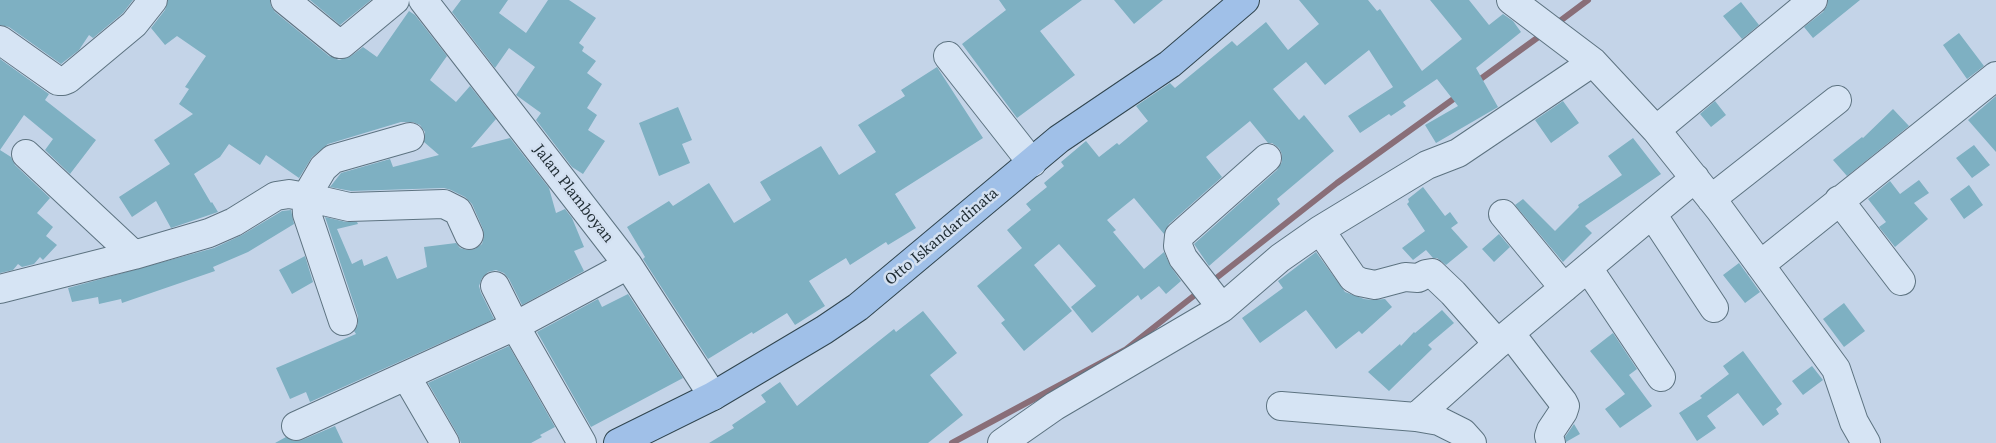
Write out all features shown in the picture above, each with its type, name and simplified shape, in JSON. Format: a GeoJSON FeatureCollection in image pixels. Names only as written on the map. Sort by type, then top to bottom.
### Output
{"type":"FeatureCollection","features":[{"type":"Feature","properties":{"kind":"main road","name":"Otto Iskandardinata"},"geometry":{"type":"LineString","coordinates":[[618,443],[713,396],[824,330],[858,307],[1059,139],[1170,64],[1245,0]]}},
{"type":"Feature","properties":{"kind":"street"},"geometry":{"type":"LineString","coordinates":[[0,40],[58,81],[63,81],[68,79],[134,24],[153,0]]}},
{"type":"Feature","properties":{"kind":"street"},"geometry":{"type":"LineString","coordinates":[[285,0],[339,44],[342,44],[395,0]]}},
{"type":"Feature","properties":{"kind":"street","name":"Jalan Plamboyan"},"geometry":{"type":"LineString","coordinates":[[422,0],[628,265],[713,396]]}},
{"type":"Feature","properties":{"kind":"street"},"geometry":{"type":"LineString","coordinates":[[1511,0],[1588,57],[1656,130],[1695,178],[1836,369],[1854,422],[1866,443]]}},
{"type":"Feature","properties":{"kind":"street"},"geometry":{"type":"LineString","coordinates":[[1656,130],[1813,0]]}},
{"type":"Feature","properties":{"kind":"street"},"geometry":{"type":"LineString","coordinates":[[948,56],[1032,163]]}},
{"type":"Feature","properties":{"kind":"street"},"geometry":{"type":"LineString","coordinates":[[1002,443],[1320,230],[1427,165],[1458,153],[1588,57]]}},
{"type":"Feature","properties":{"kind":"street"},"geometry":{"type":"LineString","coordinates":[[1760,265],[1996,76]]}},
{"type":"Feature","properties":{"kind":"street"},"geometry":{"type":"LineString","coordinates":[[1711,199],[1837,100]]}},
{"type":"Feature","properties":{"kind":"street"},"geometry":{"type":"LineString","coordinates":[[343,321],[307,214],[306,197],[324,168],[333,159],[410,138]]}},
{"type":"Feature","properties":{"kind":"street"},"geometry":{"type":"LineString","coordinates":[[26,154],[134,255]]}},
{"type":"Feature","properties":{"kind":"street"},"geometry":{"type":"LineString","coordinates":[[1216,301],[1183,258],[1178,246],[1178,236],[1267,158]]}},
{"type":"Feature","properties":{"kind":"street"},"geometry":{"type":"LineString","coordinates":[[1416,416],[1504,338],[1695,178]]}},
{"type":"Feature","properties":{"kind":"street"},"geometry":{"type":"LineString","coordinates":[[0,289],[134,255],[210,233],[234,222],[282,194],[306,197],[349,207],[444,204],[458,211],[469,235]]}},
{"type":"Feature","properties":{"kind":"street"},"geometry":{"type":"LineString","coordinates":[[1839,200],[1902,281]]}},
{"type":"Feature","properties":{"kind":"street"},"geometry":{"type":"LineString","coordinates":[[1503,214],[1564,288]]}},
{"type":"Feature","properties":{"kind":"street"},"geometry":{"type":"LineString","coordinates":[[1652,214],[1714,308]]}},
{"type":"Feature","properties":{"kind":"street"},"geometry":{"type":"LineString","coordinates":[[1320,230],[1353,278],[1360,282],[1375,285],[1404,277],[1414,279],[1426,274],[1434,275],[1504,338],[1565,406],[1551,430],[1551,443]]}},
{"type":"Feature","properties":{"kind":"street"},"geometry":{"type":"LineString","coordinates":[[296,426],[515,326],[628,265]]}},
{"type":"Feature","properties":{"kind":"street"},"geometry":{"type":"LineString","coordinates":[[1588,268],[1661,377]]}},
{"type":"Feature","properties":{"kind":"street"},"geometry":{"type":"LineString","coordinates":[[495,286],[515,326],[582,443]]}},
{"type":"Feature","properties":{"kind":"street"},"geometry":{"type":"LineString","coordinates":[[406,376],[445,443]]}},
{"type":"Feature","properties":{"kind":"street"},"geometry":{"type":"LineString","coordinates":[[1281,406],[1416,416],[1439,421],[1463,433],[1472,443]]}},
{"type":"Feature","properties":{"kind":"building"},"geometry":{"type":"Polygon","coordinates":[[[0,0],[133,0],[123,13],[93,38],[89,35],[79,50],[61,64],[9,27],[0,25],[0,0]]]}},
{"type":"Feature","properties":{"kind":"building"},"geometry":{"type":"Polygon","coordinates":[[[168,0],[270,0],[275,12],[329,56],[339,60],[351,56],[363,47],[377,57],[409,11],[415,15],[447,56],[430,80],[456,102],[470,86],[496,119],[471,148],[510,138],[549,188],[556,213],[565,209],[572,218],[584,247],[574,251],[584,271],[522,305],[504,273],[496,270],[488,272],[482,278],[479,286],[494,319],[310,402],[306,392],[290,399],[276,368],[356,334],[354,331],[358,324],[358,316],[325,217],[346,222],[357,222],[358,224],[337,229],[352,264],[362,259],[364,266],[387,256],[397,279],[427,267],[424,247],[456,243],[460,248],[467,250],[475,249],[482,244],[484,237],[483,229],[472,204],[465,197],[444,188],[351,191],[330,187],[341,173],[390,159],[393,167],[439,155],[424,142],[425,132],[420,125],[413,122],[401,122],[328,144],[312,157],[299,178],[266,155],[260,165],[229,144],[220,157],[194,174],[218,212],[171,228],[156,201],[132,217],[119,197],[170,164],[154,140],[193,114],[179,104],[189,89],[185,87],[206,56],[177,36],[165,45],[151,28],[165,10],[168,0]]]}},
{"type":"Feature","properties":{"kind":"building"},"geometry":{"type":"Polygon","coordinates":[[[310,0],[371,0],[340,25],[310,0]]]}},
{"type":"Feature","properties":{"kind":"building"},"geometry":{"type":"Polygon","coordinates":[[[461,0],[508,0],[499,13],[526,33],[548,0],[569,0],[596,18],[579,43],[584,47],[582,51],[596,61],[587,73],[602,84],[587,108],[597,115],[588,130],[605,141],[583,174],[572,167],[536,120],[541,113],[516,95],[535,67],[509,48],[495,68],[452,12],[461,0]]]}},
{"type":"Feature","properties":{"kind":"building"},"geometry":{"type":"Polygon","coordinates":[[[999,0],[1082,0],[1040,31],[1075,75],[1017,118],[962,44],[1006,10],[999,0]]]}},
{"type":"Feature","properties":{"kind":"building"},"geometry":{"type":"Polygon","coordinates":[[[1114,0],[1163,0],[1134,24],[1114,0]]]}},
{"type":"Feature","properties":{"kind":"building"},"geometry":{"type":"Polygon","coordinates":[[[1299,0],[1368,0],[1377,11],[1380,9],[1422,71],[1462,39],[1430,0],[1469,0],[1489,25],[1503,14],[1513,21],[1521,32],[1476,68],[1498,107],[1436,143],[1425,125],[1458,106],[1437,79],[1403,102],[1406,106],[1391,116],[1389,114],[1360,133],[1348,116],[1393,87],[1369,50],[1325,85],[1306,62],[1273,89],[1299,120],[1304,115],[1334,151],[1277,199],[1280,204],[1209,266],[1194,244],[1277,170],[1282,162],[1282,154],[1279,148],[1272,143],[1268,143],[1250,121],[1206,157],[1222,177],[1169,224],[1164,234],[1134,198],[1107,220],[1116,230],[1113,232],[1144,269],[1164,252],[1171,267],[1181,281],[1166,294],[1159,286],[1141,300],[1138,295],[1092,333],[1071,307],[1096,286],[1059,244],[1034,265],[1072,311],[1024,351],[1001,323],[1005,320],[977,286],[1022,248],[1007,230],[1031,210],[1026,204],[1047,187],[1044,183],[1064,166],[1061,162],[1086,141],[1099,157],[1117,143],[1119,145],[1148,121],[1136,106],[1170,83],[1175,88],[1232,41],[1237,46],[1266,22],[1288,50],[1319,24],[1299,0]]]}},
{"type":"Feature","properties":{"kind":"building"},"geometry":{"type":"Polygon","coordinates":[[[1828,0],[1860,0],[1813,38],[1804,27],[1823,12],[1828,0]]]}},
{"type":"Feature","properties":{"kind":"building"},"geometry":{"type":"Polygon","coordinates":[[[1741,2],[1759,25],[1742,39],[1723,16],[1741,2]]]}},
{"type":"Feature","properties":{"kind":"building"},"geometry":{"type":"Polygon","coordinates":[[[1959,33],[1984,66],[1967,79],[1943,45],[1959,33]]]}},
{"type":"Feature","properties":{"kind":"building"},"geometry":{"type":"Polygon","coordinates":[[[0,59],[49,94],[45,100],[96,140],[70,174],[45,150],[53,139],[24,115],[0,150],[0,59]]]}},
{"type":"Feature","properties":{"kind":"building"},"geometry":{"type":"Polygon","coordinates":[[[937,67],[983,138],[895,194],[916,228],[888,245],[886,242],[850,265],[846,258],[809,281],[825,306],[795,325],[787,313],[708,359],[643,259],[645,257],[627,227],[669,201],[673,206],[709,183],[734,223],[771,200],[760,182],[821,146],[839,175],[876,152],[858,125],[905,96],[901,90],[937,67]]]}},
{"type":"Feature","properties":{"kind":"building"},"geometry":{"type":"Polygon","coordinates":[[[1996,96],[1996,152],[1968,120],[1996,96]]]}},
{"type":"Feature","properties":{"kind":"building"},"geometry":{"type":"Polygon","coordinates":[[[1563,101],[1579,123],[1551,143],[1535,120],[1563,101]]]}},
{"type":"Feature","properties":{"kind":"building"},"geometry":{"type":"Polygon","coordinates":[[[1715,101],[1726,115],[1711,127],[1700,114],[1715,101]]]}},
{"type":"Feature","properties":{"kind":"building"},"geometry":{"type":"Polygon","coordinates":[[[678,107],[692,140],[682,144],[690,163],[659,176],[639,123],[678,107]]]}},
{"type":"Feature","properties":{"kind":"building"},"geometry":{"type":"Polygon","coordinates":[[[1893,109],[1909,126],[1847,176],[1833,160],[1863,138],[1893,109]]]}},
{"type":"Feature","properties":{"kind":"building"},"geometry":{"type":"Polygon","coordinates":[[[1633,138],[1661,174],[1585,226],[1592,233],[1563,262],[1515,205],[1523,199],[1555,231],[1579,207],[1578,205],[1622,175],[1608,156],[1633,138]]]}},
{"type":"Feature","properties":{"kind":"building"},"geometry":{"type":"Polygon","coordinates":[[[1974,145],[1990,165],[1972,178],[1956,158],[1974,145]]]}},
{"type":"Feature","properties":{"kind":"building"},"geometry":{"type":"Polygon","coordinates":[[[0,150],[11,157],[15,165],[50,198],[37,213],[53,227],[46,236],[57,245],[43,260],[40,257],[34,264],[22,267],[18,264],[13,270],[0,273],[0,150]]]}},
{"type":"Feature","properties":{"kind":"building"},"geometry":{"type":"Polygon","coordinates":[[[1919,180],[1929,193],[1914,203],[1928,219],[1895,247],[1879,227],[1886,222],[1868,199],[1890,181],[1900,194],[1919,180]]]}},
{"type":"Feature","properties":{"kind":"building"},"geometry":{"type":"Polygon","coordinates":[[[1969,185],[1983,205],[1964,219],[1950,199],[1969,185]]]}},
{"type":"Feature","properties":{"kind":"building"},"geometry":{"type":"Polygon","coordinates":[[[1423,187],[1445,216],[1450,212],[1458,223],[1451,228],[1468,247],[1446,265],[1437,258],[1433,258],[1426,250],[1413,260],[1402,248],[1425,231],[1407,204],[1409,202],[1408,199],[1423,187]]]}},
{"type":"Feature","properties":{"kind":"building"},"geometry":{"type":"Polygon","coordinates":[[[291,210],[294,224],[248,252],[213,267],[215,271],[122,303],[121,299],[99,304],[98,297],[72,302],[68,288],[214,248],[242,235],[282,211],[291,210]]]}},
{"type":"Feature","properties":{"kind":"building"},"geometry":{"type":"Polygon","coordinates":[[[1499,234],[1510,247],[1494,262],[1482,249],[1499,234]]]}},
{"type":"Feature","properties":{"kind":"building"},"geometry":{"type":"Polygon","coordinates":[[[1316,252],[1345,292],[1364,299],[1385,299],[1392,307],[1362,334],[1359,331],[1336,349],[1306,310],[1260,343],[1242,318],[1283,288],[1278,281],[1316,252]]]}},
{"type":"Feature","properties":{"kind":"building"},"geometry":{"type":"Polygon","coordinates":[[[305,256],[313,282],[292,294],[279,270],[305,256]]]}},
{"type":"Feature","properties":{"kind":"building"},"geometry":{"type":"Polygon","coordinates":[[[1739,263],[1760,292],[1745,303],[1723,275],[1739,263]]]}},
{"type":"Feature","properties":{"kind":"building"},"geometry":{"type":"Polygon","coordinates":[[[628,294],[683,378],[591,427],[537,332],[598,299],[602,307],[628,294]]]}},
{"type":"Feature","properties":{"kind":"building"},"geometry":{"type":"Polygon","coordinates":[[[1844,303],[1865,331],[1844,347],[1823,319],[1844,303]]]}},
{"type":"Feature","properties":{"kind":"building"},"geometry":{"type":"Polygon","coordinates":[[[1442,310],[1454,323],[1428,345],[1432,349],[1389,391],[1368,372],[1442,310]]]}},
{"type":"Feature","properties":{"kind":"building"},"geometry":{"type":"Polygon","coordinates":[[[923,311],[957,353],[930,375],[963,415],[928,443],[709,443],[734,428],[732,425],[766,402],[761,395],[780,382],[797,406],[894,329],[896,332],[923,311]]]}},
{"type":"Feature","properties":{"kind":"building"},"geometry":{"type":"Polygon","coordinates":[[[1613,333],[1637,369],[1629,375],[1652,406],[1620,428],[1605,409],[1625,394],[1590,351],[1613,333]]]}},
{"type":"Feature","properties":{"kind":"building"},"geometry":{"type":"Polygon","coordinates":[[[509,346],[555,427],[540,435],[542,437],[531,443],[461,443],[428,383],[509,346]]]}},
{"type":"Feature","properties":{"kind":"building"},"geometry":{"type":"Polygon","coordinates":[[[1743,351],[1782,404],[1776,409],[1779,414],[1763,426],[1738,393],[1707,416],[1716,428],[1697,441],[1679,413],[1702,398],[1700,396],[1729,374],[1723,366],[1743,351]]]}},
{"type":"Feature","properties":{"kind":"building"},"geometry":{"type":"Polygon","coordinates":[[[1812,366],[1823,380],[1803,395],[1792,381],[1812,366]]]}},
{"type":"Feature","properties":{"kind":"building"},"geometry":{"type":"Polygon","coordinates":[[[1574,424],[1580,434],[1566,442],[1565,437],[1574,424]]]}},
{"type":"Feature","properties":{"kind":"building"},"geometry":{"type":"Polygon","coordinates":[[[335,426],[343,443],[275,443],[286,437],[294,441],[302,440],[335,426]]]}},
{"type":"Feature","properties":{"kind":"waterway"},"geometry":{"type":"LineString","coordinates":[[1556,24],[1588,0]]}},
{"type":"Feature","properties":{"kind":"waterway"},"geometry":{"type":"LineString","coordinates":[[1475,83],[1544,33]]}},
{"type":"Feature","properties":{"kind":"waterway"},"geometry":{"type":"LineString","coordinates":[[1210,283],[1337,183],[1459,95]]}},
{"type":"Feature","properties":{"kind":"waterway"},"geometry":{"type":"LineString","coordinates":[[952,443],[1125,350],[1200,291]]}}]}
